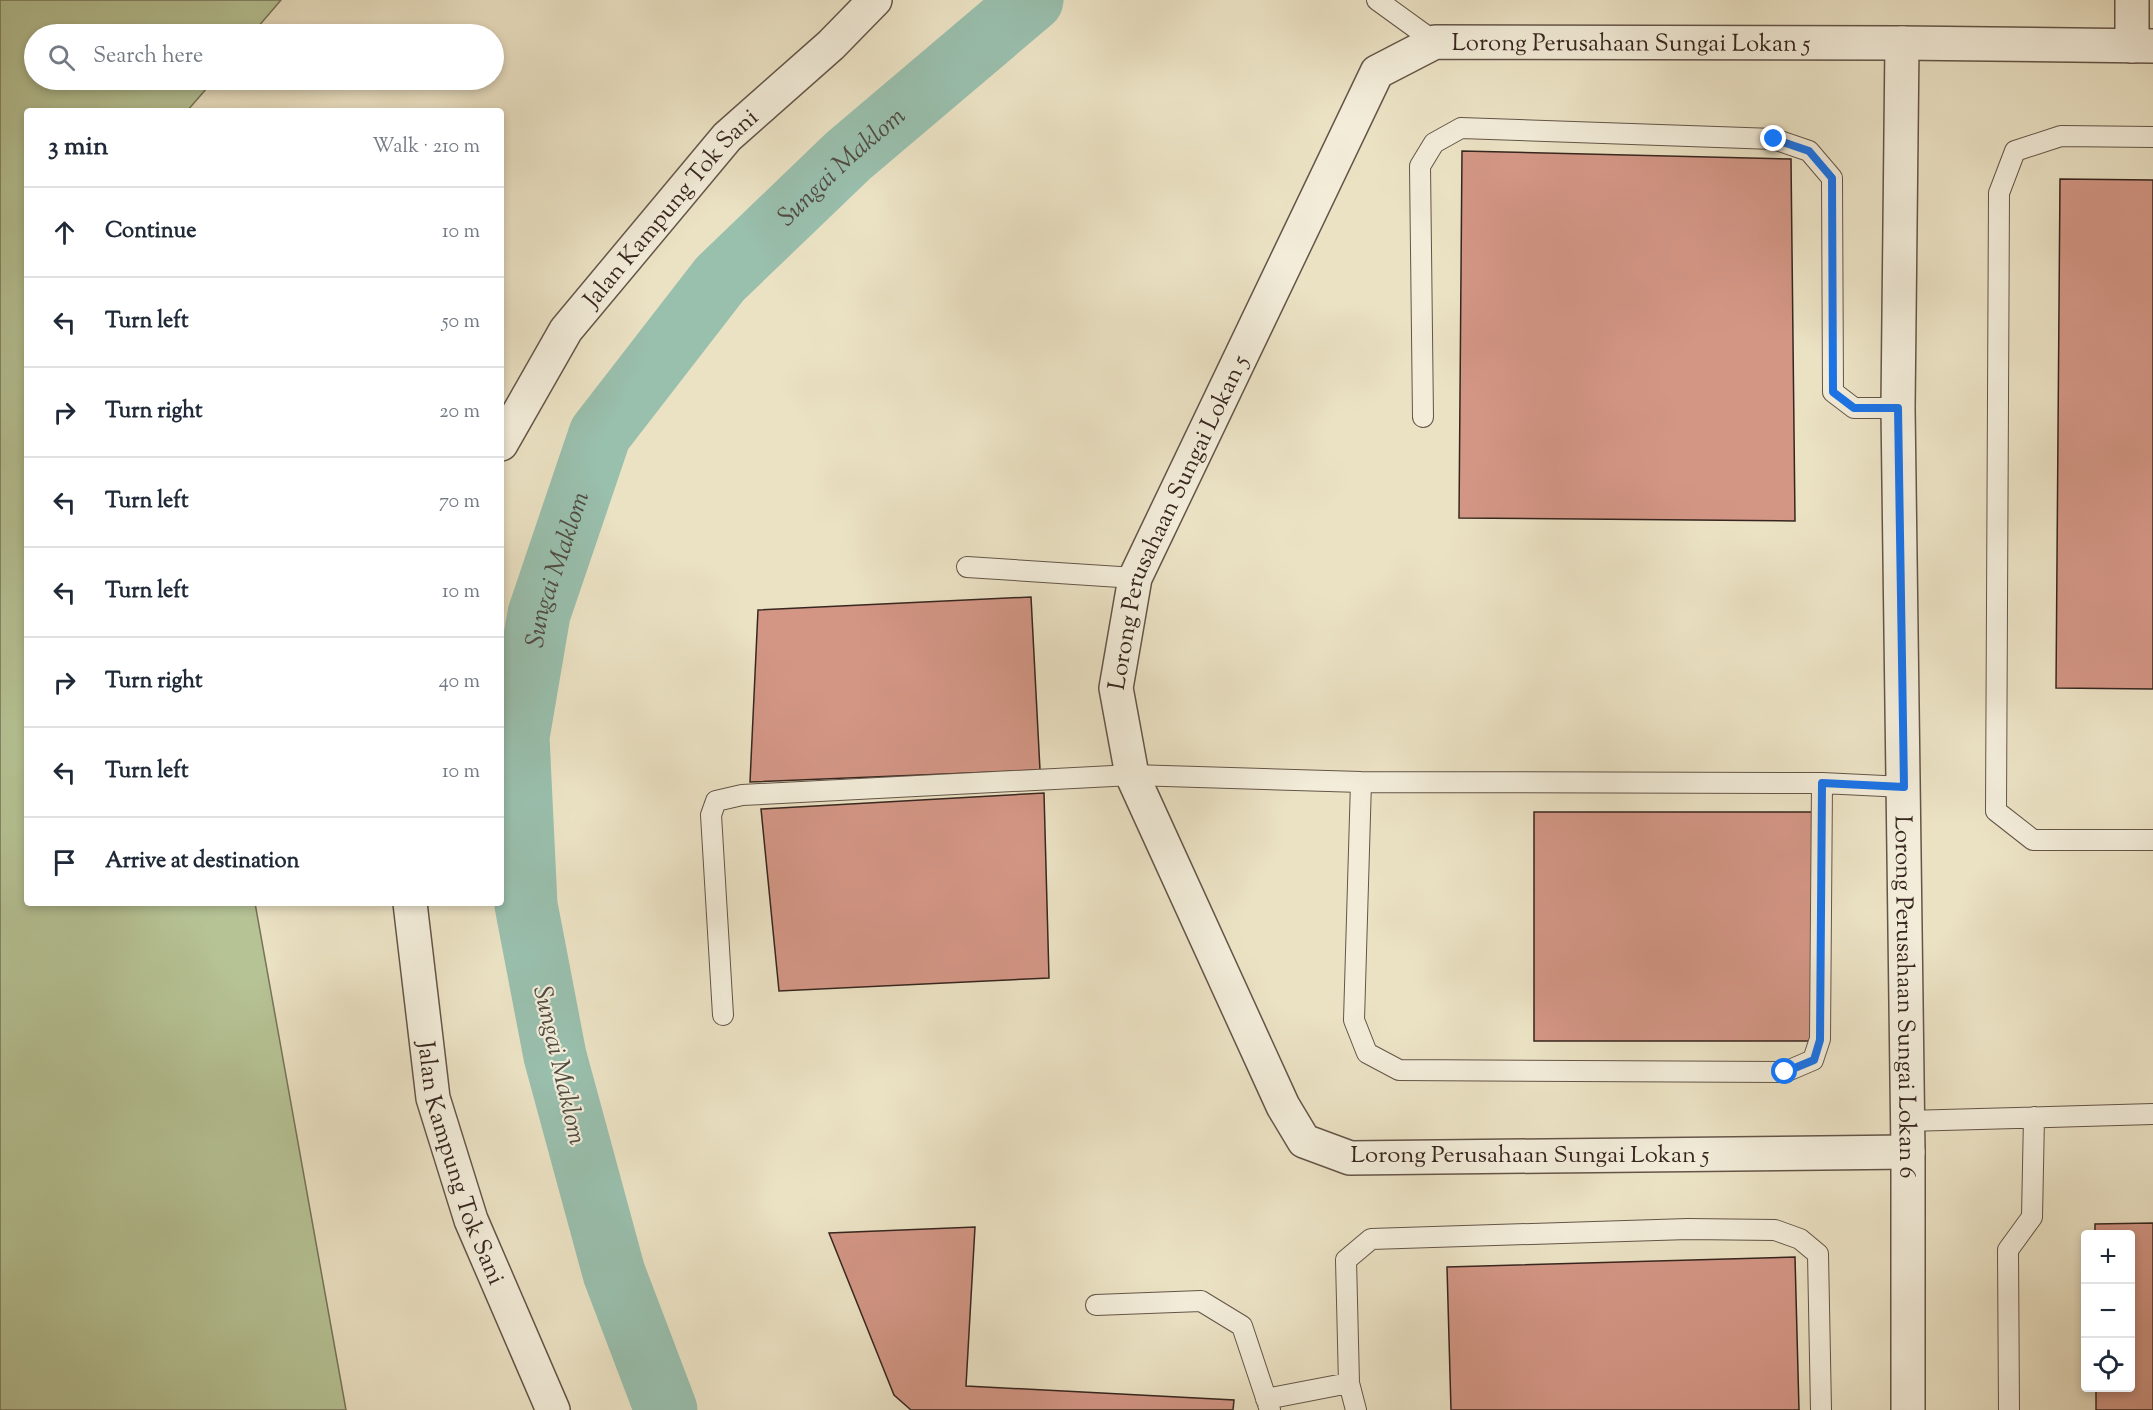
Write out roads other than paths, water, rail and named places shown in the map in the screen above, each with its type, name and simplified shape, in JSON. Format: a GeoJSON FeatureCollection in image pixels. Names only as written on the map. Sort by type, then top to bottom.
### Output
{"type":"FeatureCollection","features":[{"type":"Feature","properties":{"kind":"street","name":"Jalan Kampung Tok Sani"},"geometry":{"type":"LineString","coordinates":[[504,439],[566,330],[727,137],[831,45],[875,0]]}},
{"type":"Feature","properties":{"kind":"street"},"geometry":{"type":"LineString","coordinates":[[2132,0],[2143,46]]}},
{"type":"Feature","properties":{"kind":"street","name":"Lorong Perusahaan Sungai Lokan 5"},"geometry":{"type":"LineString","coordinates":[[1907,1136],[1350,1158],[1304,1141],[1283,1106],[1132,775],[1116,688],[1135,578],[1377,72],[1435,42],[2143,46]]}},
{"type":"Feature","properties":{"kind":"street","name":"Lorong Perusahaan Sungai Lokan 6"},"geometry":{"type":"LineString","coordinates":[[1902,43],[1898,408],[1904,787],[1908,1410]]}},
{"type":"Feature","properties":{"kind":"street","name":"Jalan Kampung Tok Sani"},"geometry":{"type":"LineString","coordinates":[[410,906],[433,1098],[471,1220],[552,1410]]}},
{"type":"Feature","properties":{"kind":"lane"},"geometry":{"type":"LineString","coordinates":[[1377,0],[1435,42]]}},
{"type":"Feature","properties":{"kind":"lane"},"geometry":{"type":"LineString","coordinates":[[1423,417],[1420,166],[1434,143],[1461,128],[1774,139],[1809,151],[1832,178],[1833,392],[1854,408],[1898,408]]}},
{"type":"Feature","properties":{"kind":"lane"},"geometry":{"type":"LineString","coordinates":[[2153,137],[2061,136],[2015,151],[1999,193],[1996,811],[2033,840],[2153,840]]}},
{"type":"Feature","properties":{"kind":"lane"},"geometry":{"type":"LineString","coordinates":[[967,567],[1135,578]]}},
{"type":"Feature","properties":{"kind":"lane"},"geometry":{"type":"LineString","coordinates":[[723,1015],[711,815],[716,801],[742,795],[1132,775],[1361,782],[1822,783],[1904,787]]}},
{"type":"Feature","properties":{"kind":"lane"},"geometry":{"type":"LineString","coordinates":[[1361,782],[1354,1020],[1367,1053],[1399,1070],[1785,1072],[1814,1060],[1820,1040],[1822,783]]}},
{"type":"Feature","properties":{"kind":"lane"},"geometry":{"type":"LineString","coordinates":[[1907,1136],[2034,1117],[2153,1114]]}},
{"type":"Feature","properties":{"kind":"lane"},"geometry":{"type":"LineString","coordinates":[[2009,1410],[2008,1250],[2032,1217],[2034,1117]]}},
{"type":"Feature","properties":{"kind":"lane"},"geometry":{"type":"LineString","coordinates":[[1356,1410],[1349,1383],[1346,1260],[1371,1239],[1688,1229],[1775,1230],[1800,1239],[1818,1254],[1821,1410]]}},
{"type":"Feature","properties":{"kind":"lane"},"geometry":{"type":"LineString","coordinates":[[1096,1305],[1201,1301],[1242,1326],[1268,1405],[1349,1383]]}},
{"type":"Feature","properties":{"kind":"waterway","name":"Sungai Maklom"},"geometry":{"type":"LineString","coordinates":[[666,1410],[614,1273],[555,1056],[526,905],[518,737],[539,614],[600,434],[720,279],[848,156],[1032,0]]}}]}
